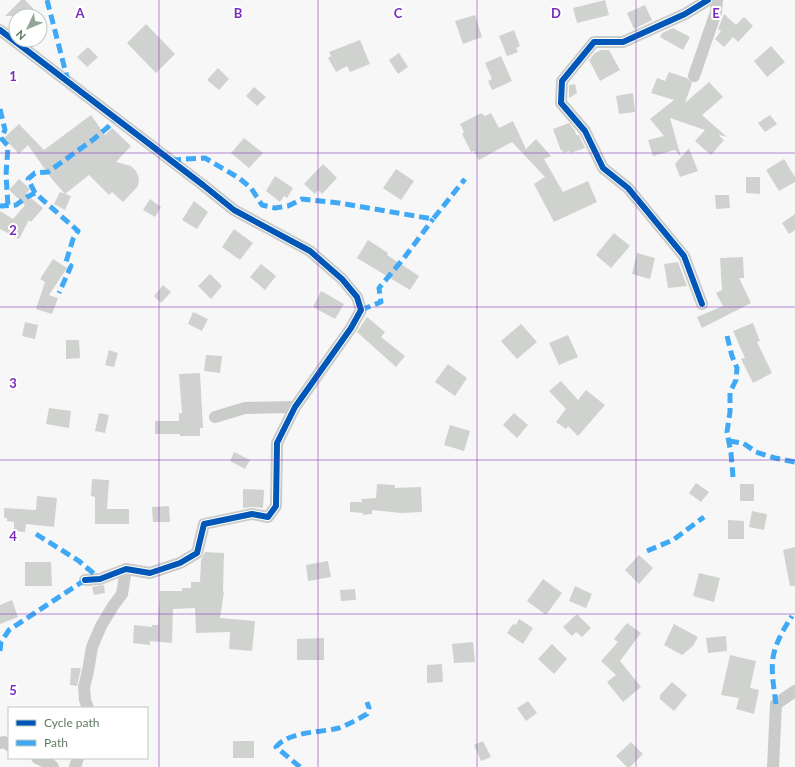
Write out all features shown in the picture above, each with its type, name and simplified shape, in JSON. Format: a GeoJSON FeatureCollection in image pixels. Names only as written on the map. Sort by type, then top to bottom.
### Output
{"type":"FeatureCollection","features":[{"type":"Feature","properties":{"kind":"street"},"geometry":{"type":"LineString","coordinates":[[702,304],[684,256],[628,188],[603,168],[585,132],[561,103],[562,80],[594,42],[623,42],[685,14],[708,0]]}},
{"type":"Feature","properties":{"kind":"street"},"geometry":{"type":"LineString","coordinates":[[694,76],[716,12],[717,0]]}},
{"type":"Feature","properties":{"kind":"street"},"geometry":{"type":"LineString","coordinates":[[0,30],[234,210],[310,252],[342,279],[357,297],[361,310],[351,328],[295,407],[277,443],[276,506],[268,517],[252,514],[204,524],[197,553],[180,563],[150,573],[126,569],[100,579],[85,580]]}},
{"type":"Feature","properties":{"kind":"street"},"geometry":{"type":"LineString","coordinates":[[215,418],[244,408],[295,407]]}},
{"type":"Feature","properties":{"kind":"street"},"geometry":{"type":"LineString","coordinates":[[88,707],[85,700],[84,687],[92,647],[101,626],[122,594],[126,569]]}},
{"type":"Feature","properties":{"kind":"street"},"geometry":{"type":"LineString","coordinates":[[773,767],[776,704],[795,691]]}},
{"type":"Feature","properties":{"kind":"street"},"geometry":{"type":"LineString","coordinates":[[39,759],[50,764],[52,767]]}},
{"type":"Feature","properties":{"kind":"building"},"geometry":{"type":"Polygon","coordinates":[[[21,0],[25,0],[32,8],[13,8],[21,0]]]}},
{"type":"Feature","properties":{"kind":"building"},"geometry":{"type":"Polygon","coordinates":[[[605,0],[609,15],[577,23],[573,8],[605,0]]]}},
{"type":"Feature","properties":{"kind":"building"},"geometry":{"type":"Polygon","coordinates":[[[645,5],[652,20],[634,29],[627,13],[645,5]]]}},
{"type":"Feature","properties":{"kind":"building"},"geometry":{"type":"Polygon","coordinates":[[[724,14],[736,25],[744,17],[753,26],[738,42],[733,37],[724,47],[715,39],[721,31],[718,29],[724,14]]]}},
{"type":"Feature","properties":{"kind":"building"},"geometry":{"type":"Polygon","coordinates":[[[475,15],[482,37],[463,44],[455,21],[475,15]]]}},
{"type":"Feature","properties":{"kind":"building"},"geometry":{"type":"Polygon","coordinates":[[[146,24],[175,54],[156,73],[127,43],[146,24]]]}},
{"type":"Feature","properties":{"kind":"building"},"geometry":{"type":"Polygon","coordinates":[[[673,28],[690,37],[683,50],[660,37],[662,33],[673,28]]]}},
{"type":"Feature","properties":{"kind":"building"},"geometry":{"type":"Polygon","coordinates":[[[514,30],[520,46],[516,48],[518,52],[507,56],[499,36],[514,30]]]}},
{"type":"Feature","properties":{"kind":"building"},"geometry":{"type":"Polygon","coordinates":[[[360,40],[370,64],[350,72],[347,66],[336,72],[328,58],[331,56],[329,52],[360,40]]]}},
{"type":"Feature","properties":{"kind":"building"},"geometry":{"type":"Polygon","coordinates":[[[771,46],[785,62],[767,77],[754,61],[771,46]]]}},
{"type":"Feature","properties":{"kind":"building"},"geometry":{"type":"Polygon","coordinates":[[[88,47],[98,57],[87,67],[77,57],[88,47]]]}},
{"type":"Feature","properties":{"kind":"building"},"geometry":{"type":"Polygon","coordinates":[[[601,50],[609,50],[620,70],[600,81],[589,60],[595,53],[601,50]]]}},
{"type":"Feature","properties":{"kind":"building"},"geometry":{"type":"Polygon","coordinates":[[[399,53],[408,67],[398,74],[389,60],[399,53]]]}},
{"type":"Feature","properties":{"kind":"building"},"geometry":{"type":"Polygon","coordinates":[[[501,56],[512,81],[492,90],[488,81],[492,79],[485,63],[501,56]]]}},
{"type":"Feature","properties":{"kind":"building"},"geometry":{"type":"Polygon","coordinates":[[[218,68],[229,79],[219,90],[207,80],[218,68]]]}},
{"type":"Feature","properties":{"kind":"building"},"geometry":{"type":"Polygon","coordinates":[[[669,72],[687,78],[692,83],[685,103],[709,82],[723,97],[702,115],[727,137],[719,136],[724,140],[711,155],[695,141],[705,130],[670,118],[681,157],[675,150],[653,156],[648,140],[664,136],[650,119],[674,100],[651,93],[657,78],[665,81],[669,72]]]}},
{"type":"Feature","properties":{"kind":"building"},"geometry":{"type":"Polygon","coordinates":[[[575,84],[577,93],[569,98],[569,85],[575,84]]]}},
{"type":"Feature","properties":{"kind":"building"},"geometry":{"type":"Polygon","coordinates":[[[254,87],[266,97],[257,106],[246,96],[254,87]]]}},
{"type":"Feature","properties":{"kind":"building"},"geometry":{"type":"Polygon","coordinates":[[[633,93],[635,112],[619,114],[616,96],[633,93]]]}},
{"type":"Feature","properties":{"kind":"building"},"geometry":{"type":"Polygon","coordinates":[[[481,113],[485,116],[491,113],[499,128],[513,121],[526,149],[536,139],[551,156],[544,159],[563,192],[588,181],[597,202],[554,222],[534,184],[545,177],[512,142],[479,160],[474,151],[471,152],[462,134],[464,132],[460,124],[481,113]]]}},
{"type":"Feature","properties":{"kind":"building"},"geometry":{"type":"Polygon","coordinates":[[[91,115],[105,135],[112,128],[131,146],[116,162],[131,166],[136,171],[139,178],[138,186],[123,202],[112,192],[109,195],[89,175],[65,194],[51,178],[28,145],[19,154],[4,138],[19,124],[44,150],[91,115]]]}},
{"type":"Feature","properties":{"kind":"building"},"geometry":{"type":"Polygon","coordinates":[[[770,115],[777,124],[765,132],[758,123],[770,115]]]}},
{"type":"Feature","properties":{"kind":"building"},"geometry":{"type":"Polygon","coordinates":[[[569,123],[576,135],[579,135],[585,148],[570,153],[569,151],[563,153],[553,129],[569,123]]]}},
{"type":"Feature","properties":{"kind":"building"},"geometry":{"type":"Polygon","coordinates":[[[244,138],[263,153],[249,168],[231,153],[244,138]]]}},
{"type":"Feature","properties":{"kind":"building"},"geometry":{"type":"Polygon","coordinates":[[[689,148],[698,171],[680,177],[675,164],[689,148]]]}},
{"type":"Feature","properties":{"kind":"building"},"geometry":{"type":"Polygon","coordinates":[[[784,159],[795,177],[795,182],[779,191],[766,170],[784,159]]]}},
{"type":"Feature","properties":{"kind":"building"},"geometry":{"type":"Polygon","coordinates":[[[323,164],[337,178],[322,194],[318,190],[315,194],[304,184],[323,164]]]}},
{"type":"Feature","properties":{"kind":"building"},"geometry":{"type":"Polygon","coordinates":[[[396,169],[414,181],[401,200],[383,188],[396,169]]]}},
{"type":"Feature","properties":{"kind":"building"},"geometry":{"type":"Polygon","coordinates":[[[275,176],[293,188],[287,198],[284,196],[280,202],[266,191],[275,176]]]}},
{"type":"Feature","properties":{"kind":"building"},"geometry":{"type":"Polygon","coordinates":[[[746,177],[760,177],[760,194],[746,193],[746,177]]]}},
{"type":"Feature","properties":{"kind":"building"},"geometry":{"type":"Polygon","coordinates":[[[19,179],[30,189],[26,194],[43,208],[31,222],[29,220],[19,239],[0,229],[0,211],[13,219],[25,205],[9,190],[19,179]]]}},
{"type":"Feature","properties":{"kind":"building"},"geometry":{"type":"Polygon","coordinates":[[[60,192],[71,196],[65,210],[54,204],[60,192]]]}},
{"type":"Feature","properties":{"kind":"building"},"geometry":{"type":"Polygon","coordinates":[[[715,195],[729,195],[730,208],[716,209],[715,195]]]}},
{"type":"Feature","properties":{"kind":"building"},"geometry":{"type":"Polygon","coordinates":[[[150,199],[161,207],[155,217],[143,210],[150,199]]]}},
{"type":"Feature","properties":{"kind":"building"},"geometry":{"type":"Polygon","coordinates":[[[194,201],[208,212],[197,229],[182,220],[194,201]]]}},
{"type":"Feature","properties":{"kind":"building"},"geometry":{"type":"Polygon","coordinates":[[[795,214],[795,230],[789,234],[782,223],[795,214]]]}},
{"type":"Feature","properties":{"kind":"building"},"geometry":{"type":"Polygon","coordinates":[[[234,229],[253,243],[240,260],[222,247],[234,229]]]}},
{"type":"Feature","properties":{"kind":"building"},"geometry":{"type":"Polygon","coordinates":[[[614,233],[630,246],[611,268],[596,255],[614,233]]]}},
{"type":"Feature","properties":{"kind":"building"},"geometry":{"type":"Polygon","coordinates":[[[368,240],[388,253],[387,255],[419,276],[410,290],[357,258],[368,240]]]}},
{"type":"Feature","properties":{"kind":"building"},"geometry":{"type":"Polygon","coordinates":[[[637,253],[655,258],[650,279],[632,274],[637,253]]]}},
{"type":"Feature","properties":{"kind":"building"},"geometry":{"type":"Polygon","coordinates":[[[743,257],[744,278],[739,278],[751,303],[702,328],[697,317],[723,306],[716,293],[722,290],[720,258],[743,257]]]}},
{"type":"Feature","properties":{"kind":"building"},"geometry":{"type":"Polygon","coordinates":[[[53,259],[67,268],[49,295],[58,298],[52,314],[36,309],[45,282],[40,279],[53,259]]]}},
{"type":"Feature","properties":{"kind":"building"},"geometry":{"type":"Polygon","coordinates":[[[678,262],[687,286],[668,288],[664,264],[678,262]]]}},
{"type":"Feature","properties":{"kind":"building"},"geometry":{"type":"Polygon","coordinates":[[[261,264],[276,276],[265,290],[250,277],[261,264]]]}},
{"type":"Feature","properties":{"kind":"building"},"geometry":{"type":"Polygon","coordinates":[[[210,274],[222,286],[211,299],[198,286],[210,274]]]}},
{"type":"Feature","properties":{"kind":"building"},"geometry":{"type":"Polygon","coordinates":[[[163,285],[171,292],[161,303],[154,296],[163,285]]]}},
{"type":"Feature","properties":{"kind":"building"},"geometry":{"type":"Polygon","coordinates":[[[321,291],[344,304],[335,319],[313,307],[321,291]]]}},
{"type":"Feature","properties":{"kind":"building"},"geometry":{"type":"Polygon","coordinates":[[[193,312],[208,319],[202,331],[188,324],[193,312]]]}},
{"type":"Feature","properties":{"kind":"building"},"geometry":{"type":"Polygon","coordinates":[[[367,317],[385,332],[381,337],[405,356],[396,367],[357,332],[367,317]]]}},
{"type":"Feature","properties":{"kind":"building"},"geometry":{"type":"Polygon","coordinates":[[[25,322],[38,325],[35,339],[22,336],[25,322]]]}},
{"type":"Feature","properties":{"kind":"building"},"geometry":{"type":"Polygon","coordinates":[[[753,323],[760,341],[757,342],[772,373],[753,383],[741,359],[745,358],[733,331],[753,323]]]}},
{"type":"Feature","properties":{"kind":"building"},"geometry":{"type":"Polygon","coordinates":[[[521,324],[537,342],[517,359],[501,341],[521,324]]]}},
{"type":"Feature","properties":{"kind":"building"},"geometry":{"type":"Polygon","coordinates":[[[568,335],[578,357],[559,365],[549,343],[568,335]]]}},
{"type":"Feature","properties":{"kind":"building"},"geometry":{"type":"Polygon","coordinates":[[[66,340],[79,340],[80,358],[66,359],[66,340]]]}},
{"type":"Feature","properties":{"kind":"building"},"geometry":{"type":"Polygon","coordinates":[[[109,350],[118,353],[114,367],[105,365],[109,350]]]}},
{"type":"Feature","properties":{"kind":"building"},"geometry":{"type":"Polygon","coordinates":[[[206,355],[222,356],[220,373],[204,371],[206,355]]]}},
{"type":"Feature","properties":{"kind":"building"},"geometry":{"type":"Polygon","coordinates":[[[448,364],[467,378],[455,396],[435,382],[448,364]]]}},
{"type":"Feature","properties":{"kind":"building"},"geometry":{"type":"Polygon","coordinates":[[[200,373],[203,428],[200,428],[200,436],[155,434],[155,421],[179,421],[179,413],[182,413],[179,374],[200,373]]]}},
{"type":"Feature","properties":{"kind":"building"},"geometry":{"type":"Polygon","coordinates":[[[561,381],[578,400],[586,390],[605,405],[578,436],[568,426],[566,429],[556,422],[566,409],[549,391],[561,381]]]}},
{"type":"Feature","properties":{"kind":"building"},"geometry":{"type":"Polygon","coordinates":[[[49,408],[71,411],[69,428],[46,424],[49,408]]]}},
{"type":"Feature","properties":{"kind":"building"},"geometry":{"type":"Polygon","coordinates":[[[99,413],[109,415],[105,433],[95,431],[99,413]]]}},
{"type":"Feature","properties":{"kind":"building"},"geometry":{"type":"Polygon","coordinates":[[[514,413],[528,425],[517,438],[503,425],[514,413]]]}},
{"type":"Feature","properties":{"kind":"building"},"geometry":{"type":"Polygon","coordinates":[[[450,425],[470,431],[464,451],[444,445],[450,425]]]}},
{"type":"Feature","properties":{"kind":"building"},"geometry":{"type":"Polygon","coordinates":[[[234,452],[250,460],[245,469],[230,461],[234,452]]]}},
{"type":"Feature","properties":{"kind":"building"},"geometry":{"type":"Polygon","coordinates":[[[92,479],[109,480],[107,509],[129,509],[129,524],[95,524],[95,497],[91,496],[92,479]]]}},
{"type":"Feature","properties":{"kind":"building"},"geometry":{"type":"Polygon","coordinates":[[[696,483],[709,492],[701,502],[689,493],[696,483]]]}},
{"type":"Feature","properties":{"kind":"building"},"geometry":{"type":"Polygon","coordinates":[[[377,484],[395,485],[395,488],[421,487],[422,512],[401,513],[372,510],[372,514],[363,515],[363,513],[350,512],[350,502],[362,502],[361,499],[376,498],[377,484]]]}},
{"type":"Feature","properties":{"kind":"building"},"geometry":{"type":"Polygon","coordinates":[[[740,484],[754,484],[754,501],[740,501],[740,484]]]}},
{"type":"Feature","properties":{"kind":"building"},"geometry":{"type":"Polygon","coordinates":[[[243,489],[264,490],[263,508],[243,508],[243,489]]]}},
{"type":"Feature","properties":{"kind":"building"},"geometry":{"type":"Polygon","coordinates":[[[37,496],[57,498],[54,527],[26,524],[25,532],[14,531],[14,522],[7,521],[7,518],[4,518],[4,508],[36,510],[37,496]]]}},
{"type":"Feature","properties":{"kind":"building"},"geometry":{"type":"Polygon","coordinates":[[[169,506],[170,522],[153,522],[152,507],[169,506]]]}},
{"type":"Feature","properties":{"kind":"building"},"geometry":{"type":"Polygon","coordinates":[[[752,511],[767,514],[764,530],[749,527],[752,511]]]}},
{"type":"Feature","properties":{"kind":"building"},"geometry":{"type":"Polygon","coordinates":[[[728,520],[744,521],[744,539],[728,539],[728,520]]]}},
{"type":"Feature","properties":{"kind":"building"},"geometry":{"type":"Polygon","coordinates":[[[795,547],[795,586],[790,586],[783,550],[795,547]]]}},
{"type":"Feature","properties":{"kind":"building"},"geometry":{"type":"Polygon","coordinates":[[[205,552],[224,553],[224,592],[220,618],[255,621],[252,651],[229,649],[230,632],[196,633],[195,608],[173,609],[172,643],[150,641],[150,645],[133,643],[134,625],[152,627],[152,625],[158,625],[160,591],[182,591],[182,588],[191,588],[191,582],[200,582],[201,560],[205,552]]]}},
{"type":"Feature","properties":{"kind":"building"},"geometry":{"type":"Polygon","coordinates":[[[639,555],[653,568],[639,584],[625,570],[639,555]]]}},
{"type":"Feature","properties":{"kind":"building"},"geometry":{"type":"Polygon","coordinates":[[[328,561],[331,577],[308,581],[306,565],[328,561]]]}},
{"type":"Feature","properties":{"kind":"building"},"geometry":{"type":"Polygon","coordinates":[[[25,562],[51,562],[52,586],[25,586],[25,562]]]}},
{"type":"Feature","properties":{"kind":"building"},"geometry":{"type":"Polygon","coordinates":[[[699,573],[720,578],[714,602],[693,596],[699,573]]]}},
{"type":"Feature","properties":{"kind":"building"},"geometry":{"type":"Polygon","coordinates":[[[543,579],[562,593],[546,615],[527,601],[543,579]]]}},
{"type":"Feature","properties":{"kind":"building"},"geometry":{"type":"Polygon","coordinates":[[[104,585],[105,593],[94,595],[92,587],[104,585]]]}},
{"type":"Feature","properties":{"kind":"building"},"geometry":{"type":"Polygon","coordinates":[[[575,586],[592,594],[586,608],[569,601],[575,586]]]}},
{"type":"Feature","properties":{"kind":"building"},"geometry":{"type":"Polygon","coordinates":[[[355,589],[356,600],[341,601],[340,590],[355,589]]]}},
{"type":"Feature","properties":{"kind":"building"},"geometry":{"type":"Polygon","coordinates":[[[12,600],[18,617],[0,624],[0,605],[12,600]]]}},
{"type":"Feature","properties":{"kind":"building"},"geometry":{"type":"Polygon","coordinates":[[[577,614],[591,628],[582,637],[576,632],[572,636],[563,627],[577,614]]]}},
{"type":"Feature","properties":{"kind":"building"},"geometry":{"type":"Polygon","coordinates":[[[519,619],[533,628],[523,644],[507,633],[513,624],[516,625],[519,619]]]}},
{"type":"Feature","properties":{"kind":"building"},"geometry":{"type":"Polygon","coordinates":[[[627,623],[641,633],[620,661],[641,687],[623,702],[607,682],[616,675],[601,661],[618,642],[614,639],[627,623]]]}},
{"type":"Feature","properties":{"kind":"building"},"geometry":{"type":"Polygon","coordinates":[[[674,624],[698,637],[693,646],[682,655],[664,645],[674,624]]]}},
{"type":"Feature","properties":{"kind":"building"},"geometry":{"type":"Polygon","coordinates":[[[726,636],[727,651],[708,653],[706,638],[726,636]]]}},
{"type":"Feature","properties":{"kind":"building"},"geometry":{"type":"Polygon","coordinates":[[[324,638],[324,660],[297,660],[297,639],[324,638]]]}},
{"type":"Feature","properties":{"kind":"building"},"geometry":{"type":"Polygon","coordinates":[[[473,642],[475,662],[454,663],[452,644],[473,642]]]}},
{"type":"Feature","properties":{"kind":"building"},"geometry":{"type":"Polygon","coordinates":[[[552,644],[567,659],[554,674],[538,659],[552,644]]]}},
{"type":"Feature","properties":{"kind":"building"},"geometry":{"type":"Polygon","coordinates":[[[730,655],[756,661],[750,688],[759,690],[754,714],[736,709],[739,698],[721,695],[730,655]]]}},
{"type":"Feature","properties":{"kind":"building"},"geometry":{"type":"Polygon","coordinates":[[[442,664],[443,682],[427,683],[427,665],[442,664]]]}},
{"type":"Feature","properties":{"kind":"building"},"geometry":{"type":"Polygon","coordinates":[[[71,668],[81,668],[77,686],[70,685],[71,668]]]}},
{"type":"Feature","properties":{"kind":"building"},"geometry":{"type":"Polygon","coordinates":[[[672,682],[687,695],[674,711],[660,699],[660,695],[672,682]]]}},
{"type":"Feature","properties":{"kind":"building"},"geometry":{"type":"Polygon","coordinates":[[[528,701],[537,713],[526,721],[517,708],[528,701]]]}},
{"type":"Feature","properties":{"kind":"building"},"geometry":{"type":"Polygon","coordinates":[[[233,741],[254,741],[254,758],[233,758],[233,741]]]}},
{"type":"Feature","properties":{"kind":"building"},"geometry":{"type":"Polygon","coordinates":[[[483,741],[491,757],[481,761],[474,745],[483,741]]]}},
{"type":"Feature","properties":{"kind":"building"},"geometry":{"type":"Polygon","coordinates":[[[631,742],[643,754],[630,767],[627,767],[616,756],[631,742]]]}},
{"type":"Feature","properties":{"kind":"marked path"},"geometry":{"type":"LineString","coordinates":[[47,0],[68,81]]}},
{"type":"Feature","properties":{"kind":"marked path"},"geometry":{"type":"LineString","coordinates":[[0,109],[5,130],[1,138],[8,146],[6,175],[8,206]]}},
{"type":"Feature","properties":{"kind":"marked path"},"geometry":{"type":"LineString","coordinates":[[35,193],[28,179],[35,173],[48,172],[94,139],[115,119]]}},
{"type":"Feature","properties":{"kind":"marked path"},"geometry":{"type":"LineString","coordinates":[[171,160],[205,158],[239,178],[251,188],[262,205],[275,208],[288,206],[302,199],[339,203],[433,219],[465,179]]}},
{"type":"Feature","properties":{"kind":"marked path"},"geometry":{"type":"LineString","coordinates":[[0,208],[1,206],[16,205],[35,193],[78,231],[73,239],[66,262],[71,266],[59,293]]}},
{"type":"Feature","properties":{"kind":"marked path"},"geometry":{"type":"LineString","coordinates":[[361,310],[381,302],[379,288],[433,219]]}},
{"type":"Feature","properties":{"kind":"marked path"},"geometry":{"type":"LineString","coordinates":[[727,336],[737,368],[736,380],[730,392],[730,412],[727,432],[733,477]]}},
{"type":"Feature","properties":{"kind":"marked path"},"geometry":{"type":"LineString","coordinates":[[729,441],[743,443],[756,452],[795,462]]}},
{"type":"Feature","properties":{"kind":"marked path"},"geometry":{"type":"LineString","coordinates":[[647,551],[673,540],[704,517]]}},
{"type":"Feature","properties":{"kind":"marked path"},"geometry":{"type":"LineString","coordinates":[[36,534],[79,561],[100,579]]}},
{"type":"Feature","properties":{"kind":"marked path"},"geometry":{"type":"LineString","coordinates":[[0,651],[1,642],[9,630],[85,580]]}},
{"type":"Feature","properties":{"kind":"marked path"},"geometry":{"type":"LineString","coordinates":[[776,704],[772,665],[773,659],[779,638],[792,616]]}},
{"type":"Feature","properties":{"kind":"marked path"},"geometry":{"type":"LineString","coordinates":[[300,767],[276,747],[282,742],[296,735],[331,730],[349,724],[367,714],[369,708],[367,702]]}},
{"type":"Feature","properties":{"kind":"cycle path"},"geometry":{"type":"LineString","coordinates":[[702,304],[684,256],[628,188],[603,168],[585,131],[561,103],[562,81],[594,42],[623,42],[685,14],[708,0]]}},
{"type":"Feature","properties":{"kind":"cycle path"},"geometry":{"type":"LineString","coordinates":[[0,30],[234,210],[310,251],[342,279],[357,297],[361,310],[351,328],[295,407],[277,443],[276,506],[268,517],[252,514],[204,524],[197,553],[180,563],[150,573],[126,569],[100,579],[85,580]]}}]}
